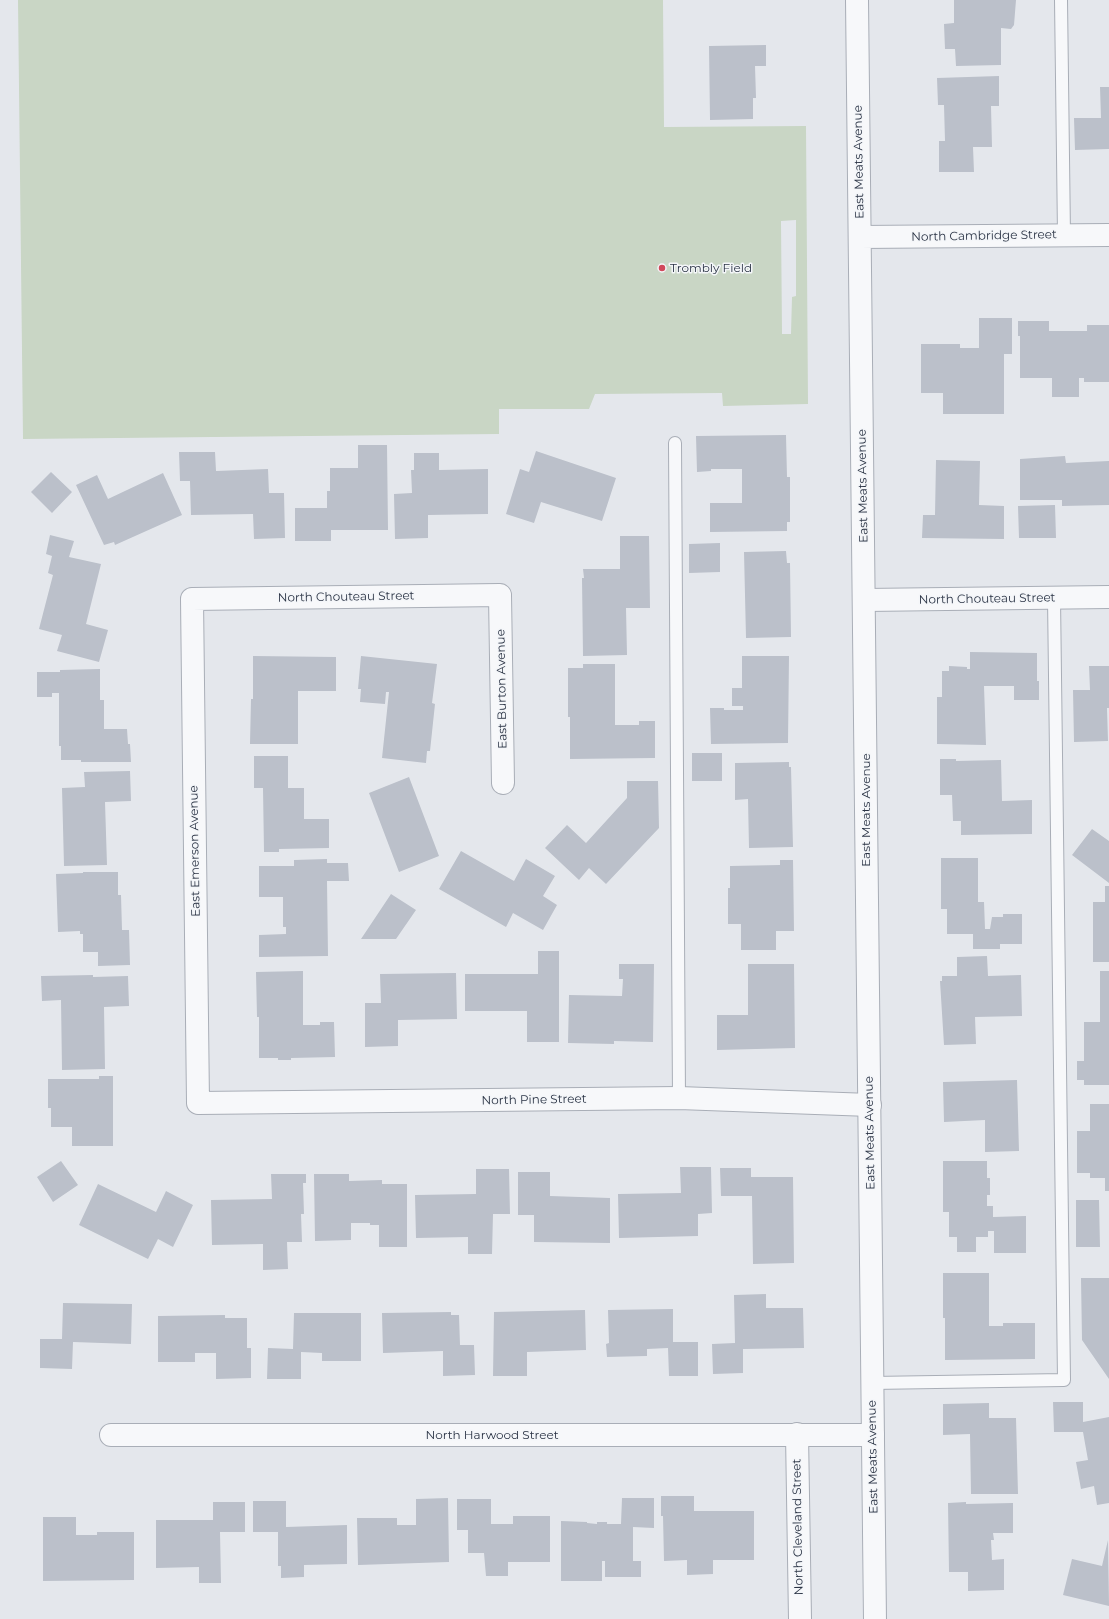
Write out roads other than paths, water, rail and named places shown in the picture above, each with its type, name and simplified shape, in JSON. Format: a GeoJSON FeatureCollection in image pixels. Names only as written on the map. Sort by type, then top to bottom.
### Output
{"type":"FeatureCollection","features":[{"type":"Feature","properties":{"kind":"street","name":"East Meats Avenue"},"geometry":{"type":"LineString","coordinates":[[857,0],[875,1619]]}},
{"type":"Feature","properties":{"kind":"street","name":"North Cambridge Street"},"geometry":{"type":"LineString","coordinates":[[860,238],[1109,235]]}},
{"type":"Feature","properties":{"kind":"street","name":"North Chouteau Street"},"geometry":{"type":"LineString","coordinates":[[192,599],[500,595]]}},
{"type":"Feature","properties":{"kind":"street","name":"East Burton Avenue"},"geometry":{"type":"LineString","coordinates":[[500,595],[503,783]]}},
{"type":"Feature","properties":{"kind":"street","name":"North Chouteau Street"},"geometry":{"type":"LineString","coordinates":[[864,600],[1109,597]]}},
{"type":"Feature","properties":{"kind":"street","name":"East Emerson Avenue"},"geometry":{"type":"LineString","coordinates":[[192,599],[198,1103]]}},
{"type":"Feature","properties":{"kind":"street","name":"North Pine Street"},"geometry":{"type":"LineString","coordinates":[[198,1103],[679,1098],[870,1105]]}},
{"type":"Feature","properties":{"kind":"street","name":"North Cleveland Street"},"geometry":{"type":"LineString","coordinates":[[796,1434],[800,1619]]}},
{"type":"Feature","properties":{"kind":"street","name":"North Harwood Street"},"geometry":{"type":"LineString","coordinates":[[112,1435],[873,1435]]}},
{"type":"Feature","properties":{"kind":"lane"},"geometry":{"type":"LineString","coordinates":[[1061,0],[1064,235]]}},
{"type":"Feature","properties":{"kind":"lane"},"geometry":{"type":"LineString","coordinates":[[675,443],[679,1098]]}},
{"type":"Feature","properties":{"kind":"lane"},"geometry":{"type":"LineString","coordinates":[[872,1383],[1064,1380],[1054,598]]}},
{"type":"Feature","properties":{"kind":"place","name":"Trombly Field"},"geometry":{"type":"Point","coordinates":[662,268]}}]}
